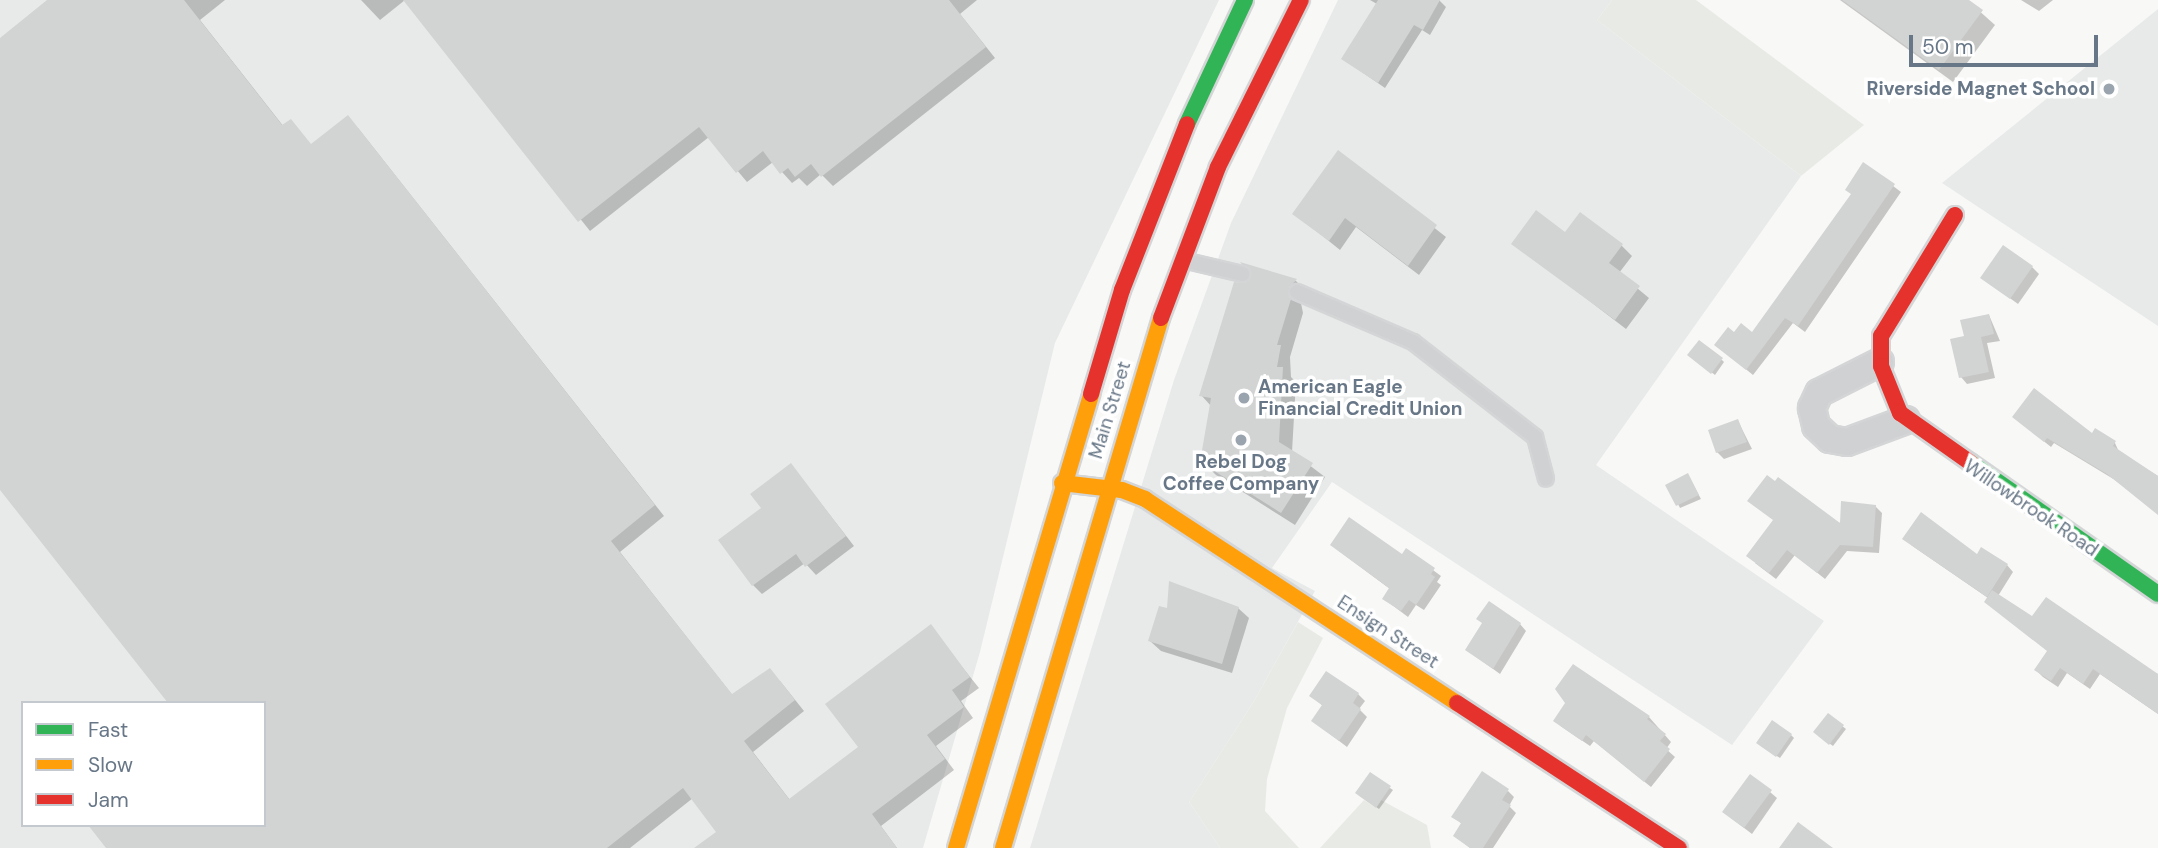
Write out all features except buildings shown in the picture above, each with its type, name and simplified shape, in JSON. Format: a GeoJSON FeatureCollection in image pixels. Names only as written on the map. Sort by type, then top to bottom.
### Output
{"type":"FeatureCollection","features":[{"type":"Feature","properties":{"kind":"main road","name":"Main Street"},"geometry":{"type":"LineString","coordinates":[[956,848],[1113,316],[1168,167],[1245,0]]}},
{"type":"Feature","properties":{"kind":"main road","name":"Main Street"},"geometry":{"type":"LineString","coordinates":[[1003,848],[1108,489],[1181,259],[1200,181],[1301,0]]}},
{"type":"Feature","properties":{"kind":"main road"},"geometry":{"type":"LineString","coordinates":[[1168,167],[1200,181]]}},
{"type":"Feature","properties":{"kind":"main road"},"geometry":{"type":"LineString","coordinates":[[1906,420],[1881,362],[1879,343],[1885,324],[1955,215]]}},
{"type":"Feature","properties":{"kind":"main road","name":"Willowbrook Road"},"geometry":{"type":"LineString","coordinates":[[1906,420],[2158,594]]}},
{"type":"Feature","properties":{"kind":"main road","name":"Ensign Street"},"geometry":{"type":"LineString","coordinates":[[1062,483],[1108,489],[1145,499],[1679,848]]}},
{"type":"Feature","properties":{"kind":"street"},"geometry":{"type":"LineString","coordinates":[[1881,362],[1822,390],[1812,408],[1816,426],[1830,439],[1847,442],[1906,420]]}},
{"type":"Feature","properties":{"kind":"lane"},"geometry":{"type":"LineString","coordinates":[[1181,259],[1242,274]]}},
{"type":"Feature","properties":{"kind":"lane"},"geometry":{"type":"LineString","coordinates":[[1297,292],[1413,342],[1535,437],[1546,479]]}},
{"type":"Feature","properties":{"kind":"shaded area"},"geometry":{"type":"Polygon","coordinates":[[[0,0],[1219,0],[1055,343],[980,652],[923,848],[0,848],[0,0]]]}},
{"type":"Feature","properties":{"kind":"shaded area"},"geometry":{"type":"Polygon","coordinates":[[[1338,0],[1612,0],[1597,20],[1801,176],[1596,465],[1824,621],[1732,745],[1332,482],[1272,568],[1315,591],[1254,701],[1189,802],[1220,848],[1030,848],[1174,380],[1231,223],[1338,0]]]}},
{"type":"Feature","properties":{"kind":"shaded area"},"geometry":{"type":"Polygon","coordinates":[[[1612,0],[1696,0],[1864,125],[1801,176],[1597,20],[1612,0]]]}},
{"type":"Feature","properties":{"kind":"shaded area","name":"Riverside Magnet School"},"geometry":{"type":"Polygon","coordinates":[[[2158,9],[2158,326],[1942,183],[2158,9]]]}},
{"type":"Feature","properties":{"kind":"shaded area"},"geometry":{"type":"Polygon","coordinates":[[[1298,622],[1323,638],[1287,708],[1267,779],[1265,811],[1299,848],[1220,848],[1189,802],[1254,701],[1298,622]]]}},
{"type":"Feature","properties":{"kind":"shaded area"},"geometry":{"type":"Polygon","coordinates":[[[1364,800],[1376,808],[1381,800],[1427,825],[1431,848],[1320,848],[1364,800]]]}},
{"type":"Feature","properties":{"kind":"traffic: fast"},"geometry":{"type":"LineString","coordinates":[[1187,124],[1245,0]]}},
{"type":"Feature","properties":{"kind":"traffic: fast"},"geometry":{"type":"LineString","coordinates":[[1971,463],[2158,594]]}},
{"type":"Feature","properties":{"kind":"traffic: slow"},"geometry":{"type":"LineString","coordinates":[[1003,848],[1161,318]]}},
{"type":"Feature","properties":{"kind":"traffic: slow"},"geometry":{"type":"LineString","coordinates":[[956,848],[1091,394]]}},
{"type":"Feature","properties":{"kind":"traffic: slow"},"geometry":{"type":"LineString","coordinates":[[1062,483],[1122,490],[1145,499],[1457,703]]}},
{"type":"Feature","properties":{"kind":"traffic: jam"},"geometry":{"type":"LineString","coordinates":[[1161,318],[1218,167],[1301,0]]}},
{"type":"Feature","properties":{"kind":"traffic: jam"},"geometry":{"type":"LineString","coordinates":[[1091,394],[1122,290],[1187,124]]}},
{"type":"Feature","properties":{"kind":"traffic: jam"},"geometry":{"type":"LineString","coordinates":[[1955,215],[1881,336],[1881,366],[1900,413],[1971,463]]}},
{"type":"Feature","properties":{"kind":"traffic: jam"},"geometry":{"type":"LineString","coordinates":[[1457,703],[1679,848]]}},
{"type":"Feature","properties":{"kind":"place","name":"Riverside Magnet School"},"geometry":{"type":"Point","coordinates":[2109,89]}},
{"type":"Feature","properties":{"kind":"place","name":"American Eagle Financial Credit Union"},"geometry":{"type":"Point","coordinates":[1244,398]}},
{"type":"Feature","properties":{"kind":"place","name":"Rebel Dog Coffee Company"},"geometry":{"type":"Point","coordinates":[1241,440]}}]}
